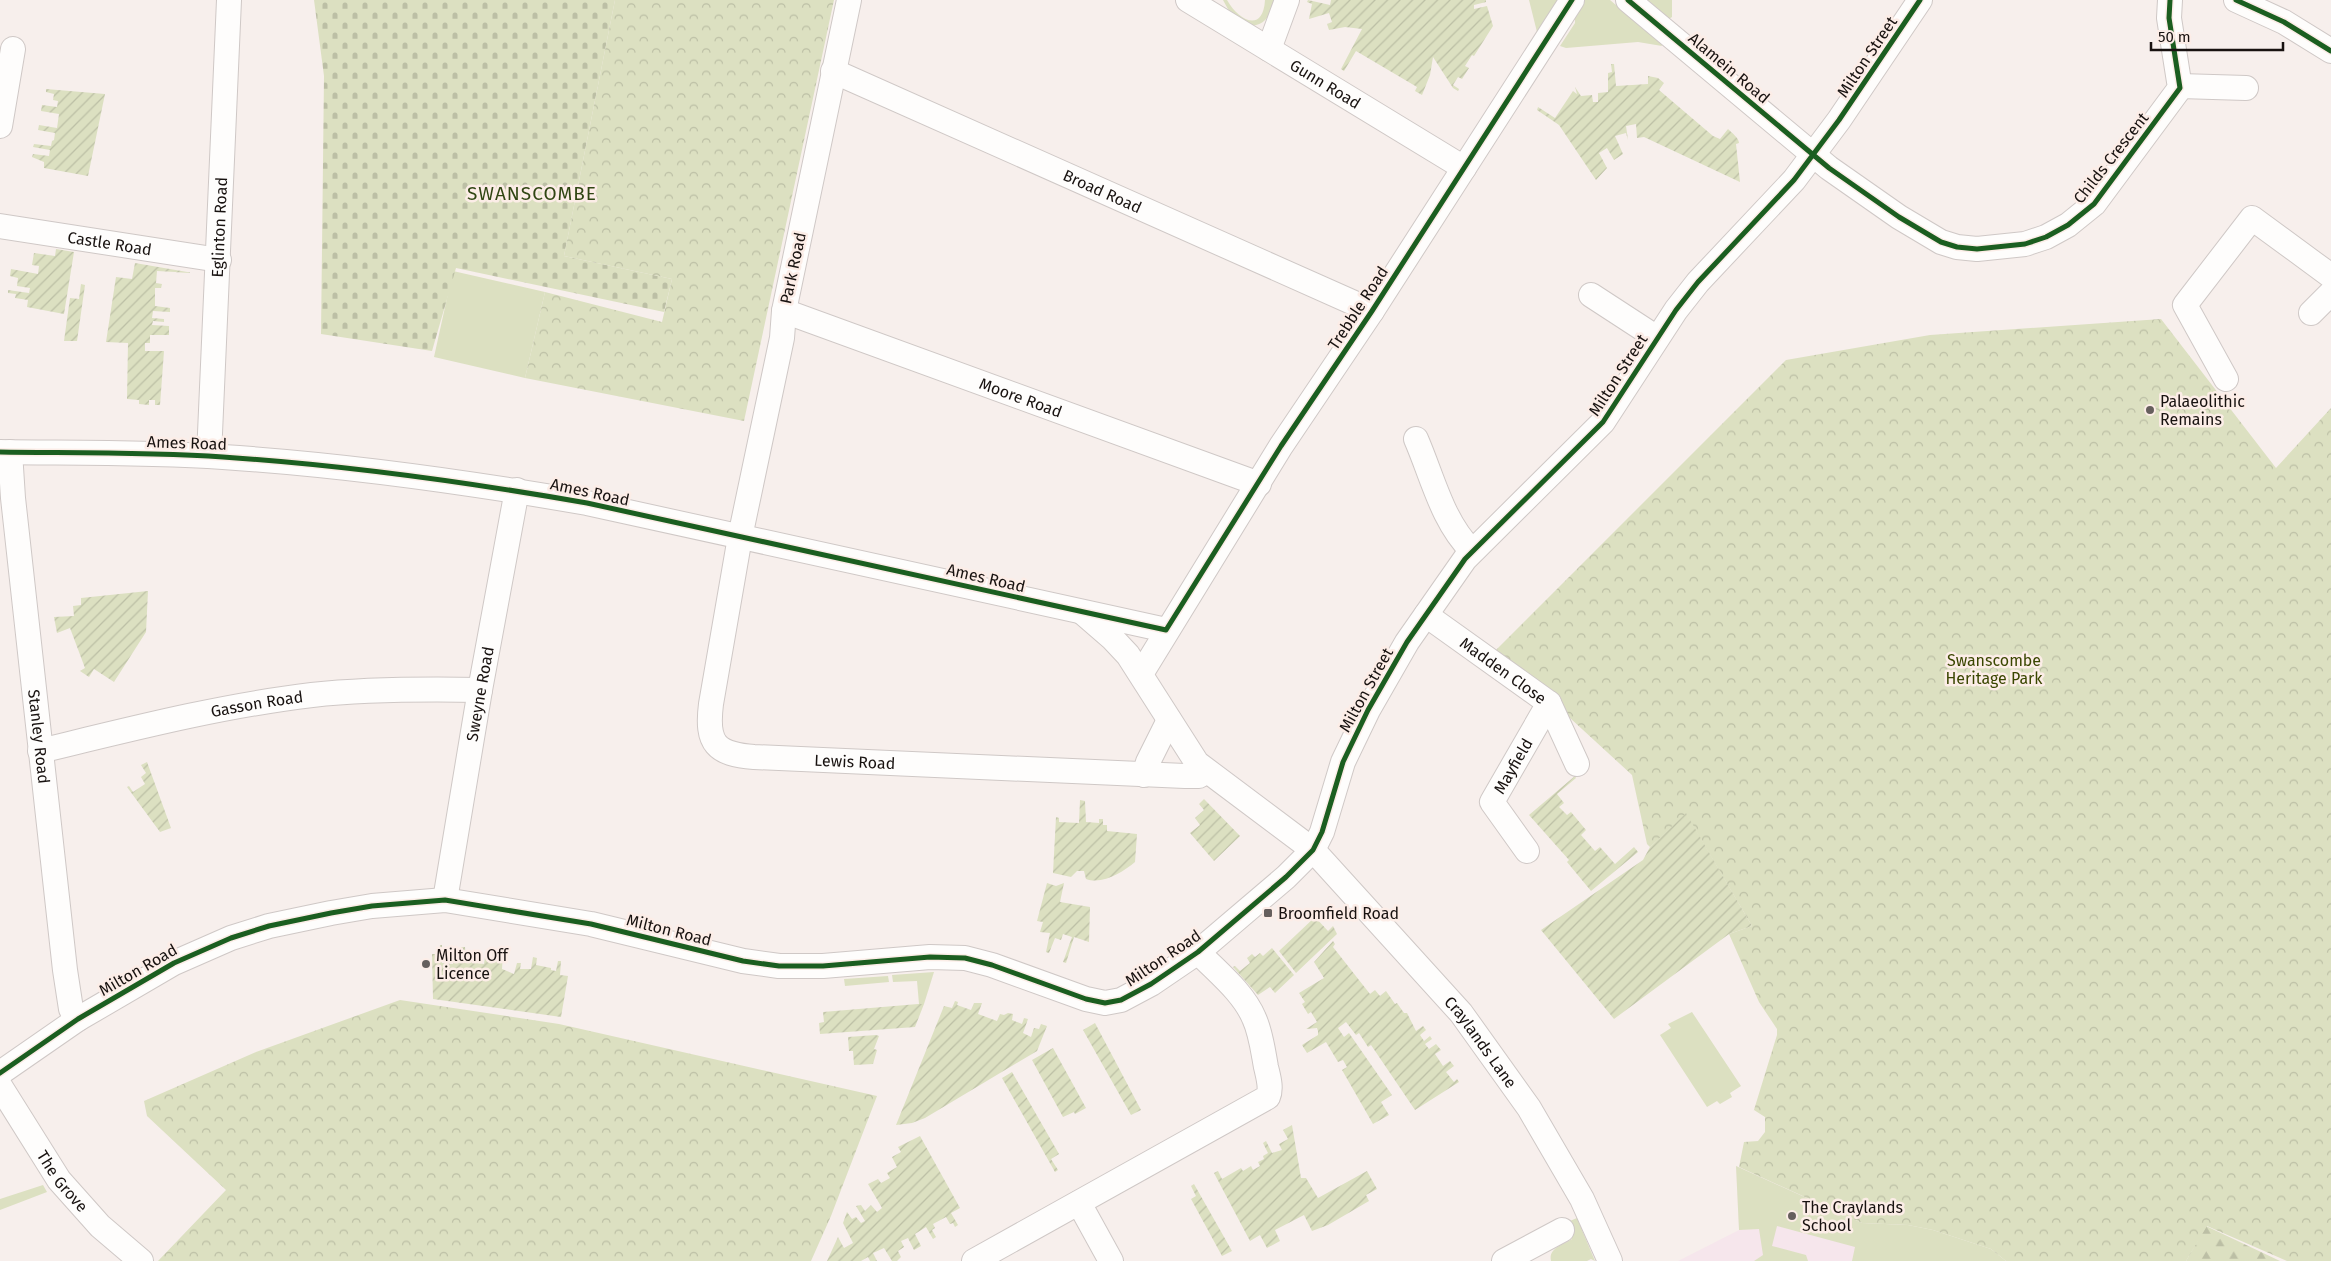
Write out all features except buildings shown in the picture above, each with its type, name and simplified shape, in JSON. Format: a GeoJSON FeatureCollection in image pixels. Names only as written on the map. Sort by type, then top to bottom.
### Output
{"type":"FeatureCollection","features":[{"type":"Feature","properties":{"kind":"street","name":"Eglinton Road"},"geometry":{"type":"LineString","coordinates":[[209,456],[229,0]]}},
{"type":"Feature","properties":{"kind":"street","name":"Park Road"},"geometry":{"type":"LineString","coordinates":[[740,537],[782,338],[784,311],[848,0]]}},
{"type":"Feature","properties":{"kind":"street","name":"Gunn Road"},"geometry":{"type":"LineString","coordinates":[[1188,0],[1464,168]]}},
{"type":"Feature","properties":{"kind":"street"},"geometry":{"type":"LineString","coordinates":[[1269,49],[1286,0]]}},
{"type":"Feature","properties":{"kind":"street","name":"Trebble Road"},"geometry":{"type":"LineString","coordinates":[[1141,674],[1166,630],[1281,446],[1372,311],[1572,0]]}},
{"type":"Feature","properties":{"kind":"street","name":"Alamein Road"},"geometry":{"type":"LineString","coordinates":[[1628,0],[1814,155]]}},
{"type":"Feature","properties":{"kind":"street","name":"Milton Street"},"geometry":{"type":"LineString","coordinates":[[1313,850],[1322,832],[1333,790],[1351,744],[1401,652],[1453,573],[1472,551],[1593,434],[1610,412],[1657,338],[1698,282],[1747,232],[1814,155],[1920,0]]}},
{"type":"Feature","properties":{"kind":"street"},"geometry":{"type":"LineString","coordinates":[[2170,0],[2169,18],[2180,86],[2246,88]]}},
{"type":"Feature","properties":{"kind":"street"},"geometry":{"type":"LineString","coordinates":[[2236,0],[2284,22],[2331,51]]}},
{"type":"Feature","properties":{"kind":"street"},"geometry":{"type":"LineString","coordinates":[[0,126],[13,49]]}},
{"type":"Feature","properties":{"kind":"street","name":"Broad Road"},"geometry":{"type":"LineString","coordinates":[[834,71],[1372,311]]}},
{"type":"Feature","properties":{"kind":"street","name":"Childs Crescent"},"geometry":{"type":"LineString","coordinates":[[1814,155],[1866,194],[1941,242],[1971,249],[2016,246],[2046,237],[2068,225],[2087,211],[2126,163],[2177,94],[2180,86]]}},
{"type":"Feature","properties":{"kind":"street"},"geometry":{"type":"LineString","coordinates":[[2226,379],[2186,305],[2252,218],[2331,276]]}},
{"type":"Feature","properties":{"kind":"street","name":"Castle Road"},"geometry":{"type":"LineString","coordinates":[[0,226],[219,260]]}},
{"type":"Feature","properties":{"kind":"street"},"geometry":{"type":"LineString","coordinates":[[2311,313],[2331,293]]}},
{"type":"Feature","properties":{"kind":"street"},"geometry":{"type":"LineString","coordinates":[[1591,295],[1657,338]]}},
{"type":"Feature","properties":{"kind":"street","name":"Moore Road"},"geometry":{"type":"LineString","coordinates":[[784,311],[1259,484]]}},
{"type":"Feature","properties":{"kind":"street"},"geometry":{"type":"LineString","coordinates":[[1416,439],[1448,518],[1460,538],[1472,551]]}},
{"type":"Feature","properties":{"kind":"street","name":"Ames Road"},"geometry":{"type":"LineString","coordinates":[[5,452],[209,456],[342,467],[517,490],[587,503],[1166,630]]}},
{"type":"Feature","properties":{"kind":"street","name":"Stanley Road"},"geometry":{"type":"LineString","coordinates":[[5,452],[13,498],[65,970],[71,1009],[78,1019]]}},
{"type":"Feature","properties":{"kind":"street","name":"Sweyne Road"},"geometry":{"type":"LineString","coordinates":[[445,900],[480,690],[517,490]]}},
{"type":"Feature","properties":{"kind":"street","name":"Lewis Road"},"geometry":{"type":"LineString","coordinates":[[740,537],[709,716],[713,739],[723,751],[754,757],[1144,775],[1199,776],[1206,771]]}},
{"type":"Feature","properties":{"kind":"street","name":"Ames Road"},"geometry":{"type":"LineString","coordinates":[[1082,612],[1118,644],[1141,674],[1194,760],[1206,771],[1313,850]]}},
{"type":"Feature","properties":{"kind":"street","name":"Madden Close"},"geometry":{"type":"LineString","coordinates":[[1426,615],[1550,703],[1577,764]]}},
{"type":"Feature","properties":{"kind":"street","name":"Gasson Road"},"geometry":{"type":"LineString","coordinates":[[40,751],[207,712],[296,698],[375,690],[480,690]]}},
{"type":"Feature","properties":{"kind":"street","name":"Mayfield"},"geometry":{"type":"LineString","coordinates":[[1527,851],[1492,802],[1550,703]]}},
{"type":"Feature","properties":{"kind":"street"},"geometry":{"type":"LineString","coordinates":[[1144,775],[1148,762],[1169,720]]}},
{"type":"Feature","properties":{"kind":"street","name":"Milton Road"},"geometry":{"type":"LineString","coordinates":[[0,1073],[78,1019],[174,963],[214,944],[253,930],[286,922],[372,906],[445,900],[591,924],[743,961],[779,966],[823,966],[930,957],[965,958],[992,965],[1086,999],[1116,1002],[1132,995],[1198,952],[1286,877],[1313,850]]}},
{"type":"Feature","properties":{"kind":"street","name":"Craylands Lane"},"geometry":{"type":"LineString","coordinates":[[1313,850],[1470,1024],[1524,1100],[1582,1198],[1610,1261]]}},
{"type":"Feature","properties":{"kind":"street"},"geometry":{"type":"LineString","coordinates":[[974,1261],[1269,1095],[1261,1041],[1253,1014],[1238,993],[1198,952]]}},
{"type":"Feature","properties":{"kind":"street","name":"The Grove"},"geometry":{"type":"LineString","coordinates":[[0,1086],[58,1180],[100,1226],[141,1261]]}},
{"type":"Feature","properties":{"kind":"street"},"geometry":{"type":"LineString","coordinates":[[1079,1203],[1106,1259]]}},
{"type":"Feature","properties":{"kind":"street"},"geometry":{"type":"LineString","coordinates":[[1504,1261],[1533,1254],[1562,1230]]}},
{"type":"Feature","properties":{"kind":"shaded area","name":"The Craylands School"},"geometry":{"type":"Polygon","coordinates":[[[1736,1166],[1857,1221],[2006,1261],[1678,1261],[1739,1230],[1736,1166]]]}},
{"type":"Feature","properties":{"kind":"green space"},"geometry":{"type":"Polygon","coordinates":[[[314,0],[615,0],[564,256],[672,279],[664,312],[456,268],[432,351],[321,334],[324,76],[314,0]]]}},
{"type":"Feature","properties":{"kind":"green space"},"geometry":{"type":"Polygon","coordinates":[[[615,0],[834,0],[744,421],[525,378],[545,292],[662,322],[672,279],[564,256],[615,0]]]}},
{"type":"Feature","properties":{"kind":"green space"},"geometry":{"type":"Polygon","coordinates":[[[1223,0],[1227,0],[1243,18],[1255,20],[1260,17],[1263,11],[1265,0],[1275,0],[1265,20],[1252,26],[1229,11],[1223,0]]]}},
{"type":"Feature","properties":{"kind":"green space"},"geometry":{"type":"Polygon","coordinates":[[[1308,0],[1330,5],[1331,0],[1486,0],[1486,2],[1474,5],[1474,9],[1487,6],[1493,26],[1474,56],[1472,55],[1465,66],[1469,68],[1462,79],[1458,77],[1453,85],[1459,89],[1458,91],[1453,88],[1433,57],[1430,75],[1422,95],[1415,91],[1417,87],[1356,51],[1344,71],[1341,69],[1362,29],[1345,27],[1329,30],[1327,24],[1332,22],[1329,13],[1309,19],[1312,4],[1307,2],[1308,0]]]}},
{"type":"Feature","properties":{"kind":"green space"},"geometry":{"type":"Polygon","coordinates":[[[1529,0],[1559,0],[1537,32],[1529,0]]]}},
{"type":"Feature","properties":{"kind":"green space"},"geometry":{"type":"Polygon","coordinates":[[[1583,0],[1610,0],[1661,43],[1662,46],[1638,42],[1566,48],[1560,46],[1575,23],[1575,15],[1583,0]]]}},
{"type":"Feature","properties":{"kind":"green space"},"geometry":{"type":"Polygon","coordinates":[[[1643,0],[1672,0],[1672,17],[1669,19],[1643,0]]]}},
{"type":"Feature","properties":{"kind":"green space"},"geometry":{"type":"Polygon","coordinates":[[[1611,64],[1614,64],[1616,86],[1648,84],[1648,76],[1658,78],[1664,83],[1659,90],[1713,136],[1720,139],[1728,129],[1739,141],[1736,144],[1740,182],[1644,137],[1637,138],[1636,124],[1626,126],[1628,140],[1626,133],[1615,136],[1623,154],[1614,160],[1607,148],[1599,153],[1607,168],[1596,180],[1559,125],[1537,110],[1538,107],[1555,118],[1573,91],[1577,94],[1575,87],[1581,96],[1592,95],[1593,102],[1598,102],[1598,93],[1608,92],[1608,73],[1612,72],[1611,64]]]}},
{"type":"Feature","properties":{"kind":"green space"},"geometry":{"type":"Polygon","coordinates":[[[46,89],[105,94],[88,176],[44,168],[44,162],[32,157],[33,154],[49,156],[50,150],[33,147],[34,144],[51,146],[54,140],[55,133],[38,130],[39,125],[57,128],[59,114],[41,111],[42,105],[57,107],[58,101],[53,100],[54,94],[46,92],[46,89]]]}},
{"type":"Feature","properties":{"kind":"green space"},"geometry":{"type":"Polygon","coordinates":[[[56,249],[74,252],[64,314],[27,307],[28,300],[15,298],[16,294],[8,293],[8,290],[29,293],[30,288],[17,286],[18,278],[10,276],[11,269],[38,274],[39,266],[32,265],[34,253],[55,256],[56,249]]]}},
{"type":"Feature","properties":{"kind":"green space"},"geometry":{"type":"Polygon","coordinates":[[[135,263],[193,273],[157,271],[156,283],[162,284],[161,288],[155,288],[155,306],[170,308],[170,312],[153,311],[152,318],[164,319],[164,322],[153,321],[152,325],[169,326],[169,335],[150,335],[150,343],[145,343],[145,351],[164,351],[160,405],[155,405],[155,400],[149,400],[149,405],[139,404],[139,400],[127,399],[128,343],[106,342],[116,277],[132,279],[135,263]]]}},
{"type":"Feature","properties":{"kind":"green space"},"geometry":{"type":"Polygon","coordinates":[[[453,271],[545,292],[525,378],[434,357],[453,271]]]}},
{"type":"Feature","properties":{"kind":"green space"},"geometry":{"type":"Polygon","coordinates":[[[81,284],[85,285],[77,341],[64,341],[70,298],[79,299],[81,284]]]}},
{"type":"Feature","properties":{"kind":"green space","name":"Swanscombe Heritage Park"},"geometry":{"type":"Polygon","coordinates":[[[2161,319],[2276,468],[2331,408],[2331,1261],[2287,1261],[2207,1226],[2186,1261],[2006,1261],[1991,1249],[1933,1230],[1908,1225],[1862,1223],[1739,1167],[1744,1142],[1758,1141],[1765,1132],[1765,1117],[1754,1110],[1753,1113],[1777,1035],[1777,1029],[1759,1002],[1729,934],[1752,926],[1686,814],[1650,847],[1647,844],[1632,775],[1496,650],[1786,360],[1930,335],[2161,319]]]}},
{"type":"Feature","properties":{"kind":"green space"},"geometry":{"type":"Polygon","coordinates":[[[148,591],[146,632],[114,682],[94,669],[89,677],[80,671],[85,668],[70,628],[57,633],[54,617],[74,616],[73,606],[81,605],[81,598],[148,591]]]}},
{"type":"Feature","properties":{"kind":"green space"},"geometry":{"type":"Polygon","coordinates":[[[147,762],[171,828],[160,832],[127,787],[129,786],[133,792],[145,784],[141,777],[146,773],[141,765],[147,762]]]}},
{"type":"Feature","properties":{"kind":"green space"},"geometry":{"type":"Polygon","coordinates":[[[1575,776],[1576,778],[1557,794],[1564,803],[1559,807],[1567,815],[1571,812],[1586,830],[1581,835],[1595,851],[1600,847],[1615,864],[1634,847],[1638,852],[1591,891],[1567,862],[1569,860],[1529,815],[1575,776]]]}},
{"type":"Feature","properties":{"kind":"green space"},"geometry":{"type":"Polygon","coordinates":[[[1204,799],[1240,836],[1214,861],[1190,833],[1200,825],[1195,818],[1204,810],[1199,804],[1204,799]]]}},
{"type":"Feature","properties":{"kind":"green space"},"geometry":{"type":"Polygon","coordinates":[[[1080,800],[1085,801],[1086,822],[1099,823],[1099,819],[1103,819],[1103,825],[1107,825],[1107,831],[1137,834],[1135,862],[1125,870],[1106,879],[1099,880],[1086,879],[1084,871],[1077,871],[1071,877],[1053,873],[1056,817],[1059,818],[1059,822],[1079,823],[1080,800]]]}},
{"type":"Feature","properties":{"kind":"green space"},"geometry":{"type":"Polygon","coordinates":[[[1686,813],[1752,926],[1729,934],[1614,1019],[1541,930],[1643,860],[1650,847],[1686,813]]]}},
{"type":"Feature","properties":{"kind":"green space"},"geometry":{"type":"Polygon","coordinates":[[[1047,883],[1056,886],[1064,883],[1060,902],[1090,907],[1089,942],[1074,937],[1066,963],[1063,962],[1072,937],[1063,934],[1061,940],[1055,938],[1049,953],[1046,952],[1050,933],[1040,932],[1043,922],[1037,921],[1047,883]]]}},
{"type":"Feature","properties":{"kind":"green space"},"geometry":{"type":"Polygon","coordinates":[[[1315,917],[1328,931],[1333,926],[1337,934],[1296,973],[1279,951],[1315,917]]]}},
{"type":"Feature","properties":{"kind":"green space"},"geometry":{"type":"Polygon","coordinates":[[[1333,941],[1335,944],[1333,947],[1370,994],[1375,990],[1380,996],[1386,991],[1395,1004],[1397,1003],[1404,1013],[1407,1013],[1416,1031],[1423,1026],[1426,1030],[1420,1035],[1424,1041],[1430,1036],[1432,1039],[1425,1044],[1429,1049],[1436,1044],[1441,1050],[1435,1054],[1443,1066],[1450,1061],[1454,1066],[1446,1072],[1454,1082],[1457,1079],[1459,1082],[1415,1110],[1371,1045],[1368,1047],[1359,1033],[1356,1035],[1346,1022],[1338,1028],[1344,1037],[1349,1033],[1392,1095],[1381,1102],[1389,1115],[1373,1124],[1342,1070],[1347,1067],[1343,1060],[1338,1062],[1326,1042],[1307,1053],[1302,1045],[1318,1035],[1318,1031],[1317,1028],[1306,1029],[1317,1022],[1311,1012],[1308,1014],[1302,1004],[1305,1002],[1299,993],[1324,978],[1314,962],[1333,941]]]}},
{"type":"Feature","properties":{"kind":"green space"},"geometry":{"type":"Polygon","coordinates":[[[440,945],[442,945],[442,963],[453,964],[454,957],[461,956],[461,947],[465,947],[466,961],[484,964],[485,957],[492,957],[492,950],[503,952],[502,969],[514,974],[517,963],[521,963],[520,969],[531,969],[533,957],[537,958],[536,965],[556,971],[558,961],[561,961],[560,975],[568,976],[561,1017],[433,999],[432,954],[439,954],[440,945]]]}},
{"type":"Feature","properties":{"kind":"green space"},"geometry":{"type":"Polygon","coordinates":[[[1272,948],[1294,975],[1275,993],[1270,987],[1258,995],[1233,967],[1235,966],[1240,971],[1250,963],[1247,958],[1252,954],[1255,957],[1260,953],[1263,956],[1272,948]]]}},
{"type":"Feature","properties":{"kind":"green space"},"geometry":{"type":"Polygon","coordinates":[[[934,972],[924,1004],[919,1004],[917,981],[893,982],[892,975],[934,972]]]}},
{"type":"Feature","properties":{"kind":"green space"},"geometry":{"type":"Polygon","coordinates":[[[888,976],[889,982],[845,986],[844,979],[888,976]]]}},
{"type":"Feature","properties":{"kind":"green space"},"geometry":{"type":"Polygon","coordinates":[[[400,1000],[559,1024],[877,1096],[831,1216],[811,1261],[158,1261],[226,1190],[147,1116],[144,1101],[256,1052],[400,1000]]]}},
{"type":"Feature","properties":{"kind":"green space"},"geometry":{"type":"Polygon","coordinates":[[[955,1001],[958,1002],[957,1005],[971,1010],[974,1003],[982,1003],[978,1014],[997,1021],[1000,1014],[1008,1013],[1013,1014],[1012,1020],[1022,1024],[1024,1018],[1028,1019],[1023,1033],[1031,1037],[1034,1028],[1039,1029],[1041,1024],[1047,1026],[1037,1051],[925,1118],[912,1123],[896,1125],[944,1006],[952,1008],[955,1001]]]}},
{"type":"Feature","properties":{"kind":"green space"},"geometry":{"type":"Polygon","coordinates":[[[924,1004],[915,1027],[820,1034],[819,1023],[824,1022],[823,1012],[924,1004]]]}},
{"type":"Feature","properties":{"kind":"green space"},"geometry":{"type":"Polygon","coordinates":[[[1692,1012],[1741,1086],[1730,1093],[1732,1097],[1720,1104],[1717,1101],[1707,1107],[1660,1035],[1671,1028],[1668,1024],[1692,1012]]]}},
{"type":"Feature","properties":{"kind":"green space"},"geometry":{"type":"Polygon","coordinates":[[[1095,1023],[1141,1110],[1131,1115],[1083,1030],[1095,1023]]]}},
{"type":"Feature","properties":{"kind":"green space"},"geometry":{"type":"Polygon","coordinates":[[[879,1036],[874,1049],[877,1050],[873,1064],[854,1065],[853,1051],[849,1051],[848,1037],[879,1036]]]}},
{"type":"Feature","properties":{"kind":"green space"},"geometry":{"type":"Polygon","coordinates":[[[1053,1048],[1086,1108],[1075,1114],[1074,1112],[1063,1117],[1032,1060],[1053,1048]]]}},
{"type":"Feature","properties":{"kind":"green space"},"geometry":{"type":"Polygon","coordinates":[[[1012,1072],[1059,1154],[1051,1159],[1058,1170],[1055,1172],[1002,1078],[1012,1072]]]}},
{"type":"Feature","properties":{"kind":"green space"},"geometry":{"type":"Polygon","coordinates":[[[1292,1125],[1301,1178],[1306,1178],[1318,1198],[1367,1171],[1377,1189],[1366,1195],[1369,1201],[1328,1225],[1312,1231],[1304,1215],[1275,1230],[1280,1241],[1267,1248],[1260,1235],[1250,1241],[1214,1173],[1218,1171],[1222,1179],[1241,1168],[1243,1171],[1251,1166],[1253,1170],[1260,1166],[1258,1162],[1264,1159],[1263,1156],[1268,1153],[1263,1143],[1266,1141],[1272,1153],[1282,1150],[1279,1144],[1288,1139],[1283,1130],[1292,1125]]]}},
{"type":"Feature","properties":{"kind":"green space"},"geometry":{"type":"Polygon","coordinates":[[[920,1136],[960,1208],[951,1213],[958,1225],[955,1227],[953,1223],[950,1224],[946,1217],[933,1224],[935,1228],[932,1230],[936,1237],[933,1239],[926,1227],[915,1234],[921,1246],[914,1250],[908,1238],[901,1241],[904,1247],[898,1251],[901,1257],[897,1261],[892,1261],[884,1248],[873,1253],[877,1261],[870,1261],[868,1257],[861,1261],[827,1261],[838,1237],[844,1248],[853,1243],[843,1223],[847,1212],[852,1219],[856,1217],[861,1223],[865,1221],[856,1206],[861,1205],[865,1211],[871,1205],[877,1212],[882,1208],[868,1184],[878,1179],[881,1183],[890,1178],[887,1173],[897,1167],[892,1157],[901,1152],[898,1147],[920,1136]]]}},
{"type":"Feature","properties":{"kind":"green space","name":"The Craylands School"},"geometry":{"type":"Polygon","coordinates":[[[1736,1166],[1862,1223],[1908,1225],[1933,1230],[1991,1249],[2006,1261],[1852,1261],[1855,1247],[1777,1226],[1772,1246],[1806,1255],[1808,1261],[1754,1261],[1763,1255],[1759,1229],[1739,1230],[1736,1166]]]}},
{"type":"Feature","properties":{"kind":"green space"},"geometry":{"type":"Polygon","coordinates":[[[1194,1184],[1232,1251],[1222,1256],[1191,1199],[1196,1196],[1191,1186],[1194,1184]]]}},
{"type":"Feature","properties":{"kind":"green space"},"geometry":{"type":"Polygon","coordinates":[[[43,1185],[47,1192],[0,1210],[0,1199],[43,1185]]]}},
{"type":"Feature","properties":{"kind":"green space"},"geometry":{"type":"Polygon","coordinates":[[[1577,1218],[1595,1261],[1591,1259],[1587,1261],[1551,1261],[1554,1250],[1572,1239],[1565,1223],[1577,1218]]]}},
{"type":"Feature","properties":{"kind":"green space"},"geometry":{"type":"Polygon","coordinates":[[[2206,1226],[2280,1261],[2186,1261],[2206,1226]]]}},
{"type":"Feature","properties":{"kind":"cycle path"},"geometry":{"type":"LineString","coordinates":[[0,452],[139,453],[269,460],[406,475],[497,488],[587,503],[1166,630],[1281,446],[1372,311],[1572,0]]}},
{"type":"Feature","properties":{"kind":"cycle path"},"geometry":{"type":"LineString","coordinates":[[1628,0],[1829,168],[1899,217],[1941,242],[1957,247],[1977,249],[2025,244],[2046,237],[2068,225],[2094,204],[2180,88],[2169,18],[2170,0]]}},
{"type":"Feature","properties":{"kind":"cycle path"},"geometry":{"type":"LineString","coordinates":[[0,1073],[78,1019],[174,963],[231,938],[269,926],[331,913],[372,906],[445,900],[591,924],[743,961],[779,966],[823,966],[930,957],[965,958],[992,965],[1086,999],[1105,1003],[1121,1000],[1151,984],[1198,952],[1286,877],[1313,850],[1322,832],[1343,762],[1368,710],[1407,642],[1465,559],[1603,422],[1676,310],[1698,282],[1794,180],[1839,120],[1920,0]]}},
{"type":"Feature","properties":{"kind":"cycle path"},"geometry":{"type":"LineString","coordinates":[[2236,0],[2284,22],[2331,51]]}},
{"type":"Feature","properties":{"kind":"place","name":"Palaeolithic Remains"},"geometry":{"type":"Point","coordinates":[2150,410]}},
{"type":"Feature","properties":{"kind":"place","name":"Broomfield Road"},"geometry":{"type":"Point","coordinates":[1268,913]}},
{"type":"Feature","properties":{"kind":"place","name":"Milton Off Licence"},"geometry":{"type":"Point","coordinates":[426,964]}},
{"type":"Feature","properties":{"kind":"place","name":"The Craylands School"},"geometry":{"type":"Point","coordinates":[1792,1216]}},
{"type":"Feature","properties":{"kind":"district","name":"SWANSCOMBE"},"geometry":{"type":"Point","coordinates":[532,193]}}]}
